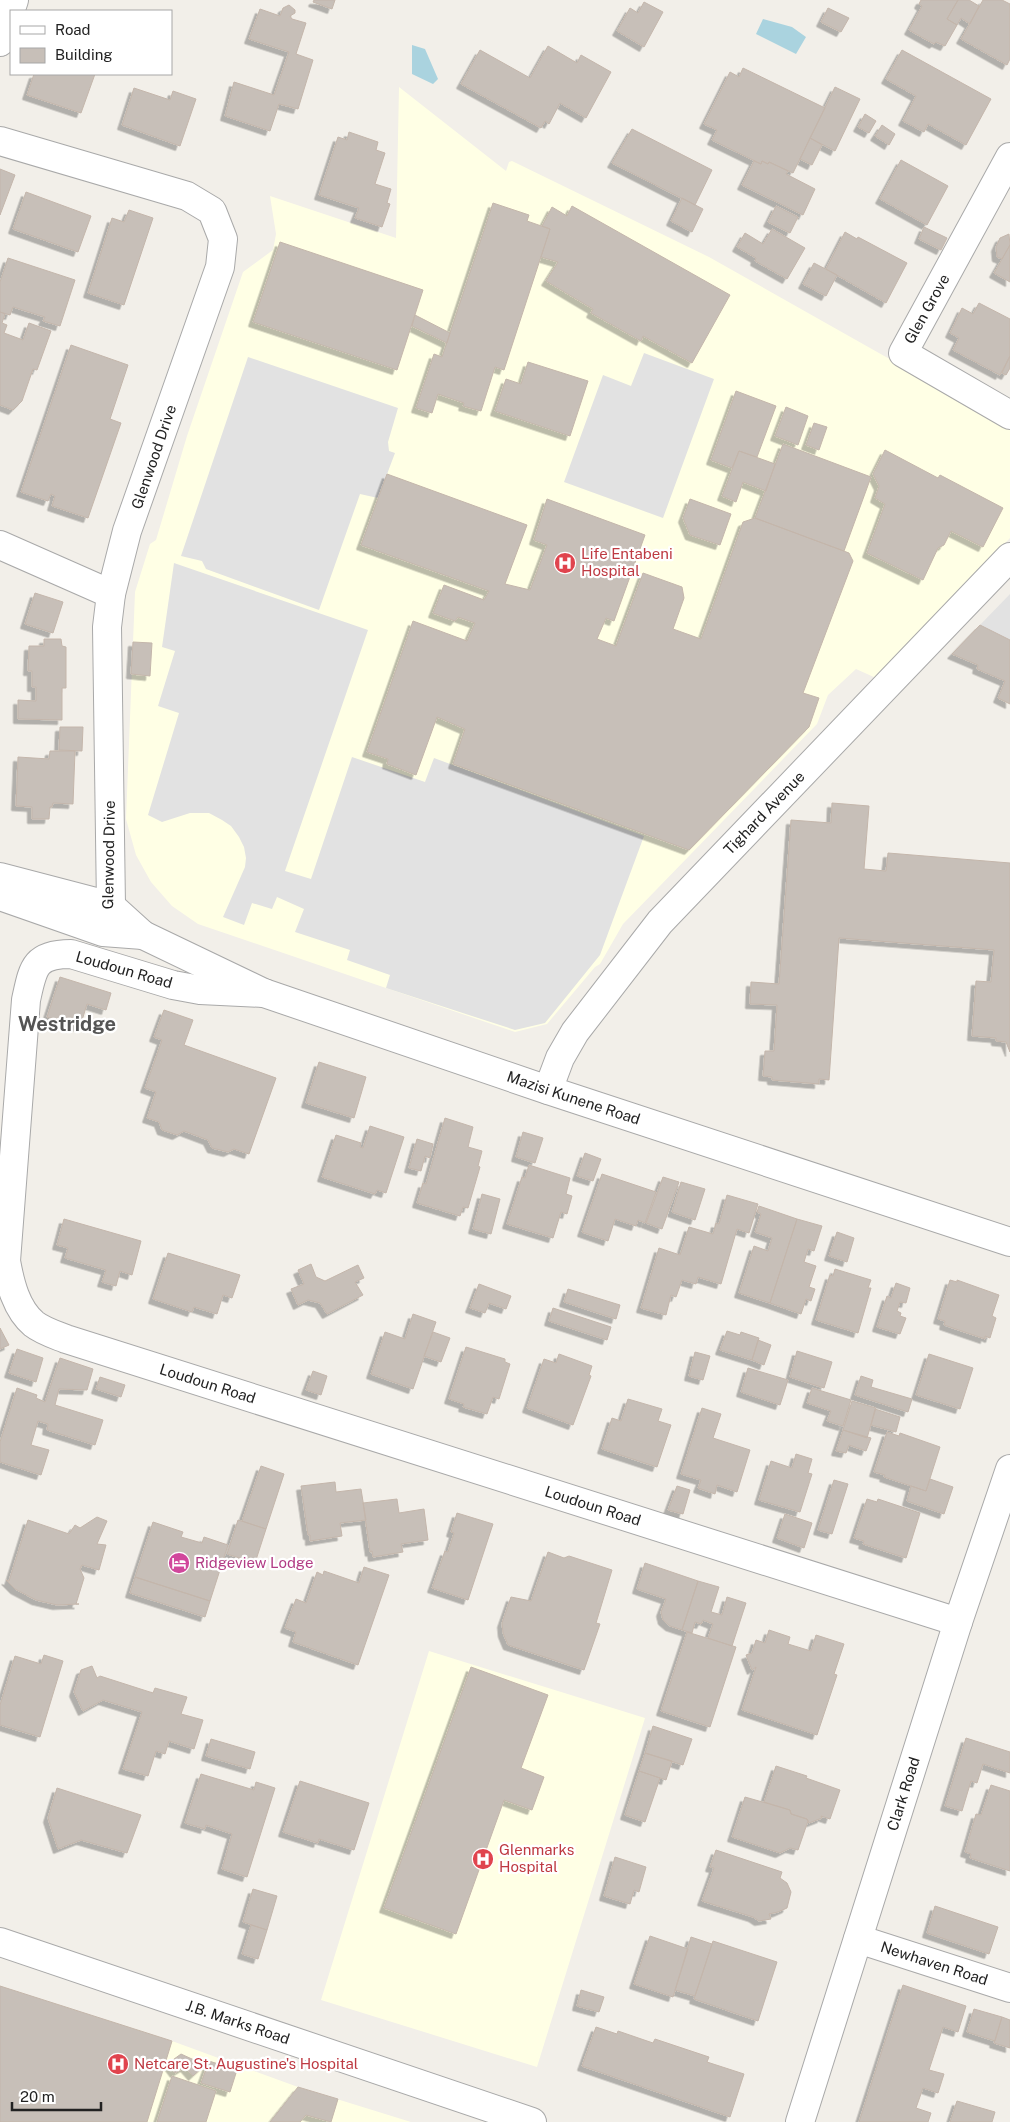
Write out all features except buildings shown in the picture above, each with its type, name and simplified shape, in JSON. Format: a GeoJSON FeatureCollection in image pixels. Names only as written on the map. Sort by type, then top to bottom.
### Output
{"type":"FeatureCollection","features":[{"type":"Feature","properties":{"kind":"street"},"geometry":{"type":"LineString","coordinates":[[0,42],[10,12]]}},
{"type":"Feature","properties":{"kind":"street","name":"Glenwood Drive"},"geometry":{"type":"LineString","coordinates":[[0,141],[187,196],[212,211],[223,239],[220,267],[127,531],[111,594],[107,627],[111,906],[103,932]]}},
{"type":"Feature","properties":{"kind":"street","name":"Glen Grove"},"geometry":{"type":"LineString","coordinates":[[1010,157],[903,353],[1010,415]]}},
{"type":"Feature","properties":{"kind":"street"},"geometry":{"type":"LineString","coordinates":[[0,545],[111,594]]}},
{"type":"Feature","properties":{"kind":"street","name":"Tighard Avenue"},"geometry":{"type":"LineString","coordinates":[[548,1090],[560,1058],[575,1032],[660,922],[1010,557]]}},
{"type":"Feature","properties":{"kind":"street","name":"Mazisi Kunene Road"},"geometry":{"type":"LineString","coordinates":[[0,877],[111,906],[143,935],[264,993],[548,1090],[1010,1242]]}},
{"type":"Feature","properties":{"kind":"street","name":"Mazisi Kunene Road"},"geometry":{"type":"LineString","coordinates":[[0,896],[103,932],[143,935]]}},
{"type":"Feature","properties":{"kind":"street","name":"Loudoun Road"},"geometry":{"type":"LineString","coordinates":[[264,993],[200,990],[173,985],[71,954],[55,954],[37,965],[30,980],[26,1000],[6,1261],[13,1291],[23,1310],[34,1324],[66,1339],[958,1622]]}},
{"type":"Feature","properties":{"kind":"street","name":"Clark Road"},"geometry":{"type":"LineString","coordinates":[[800,2122],[958,1622],[1010,1469]]}},
{"type":"Feature","properties":{"kind":"street","name":"Newhaven Road"},"geometry":{"type":"LineString","coordinates":[[858,1939],[1010,1988]]}},
{"type":"Feature","properties":{"kind":"street","name":"J.B. Marks Road"},"geometry":{"type":"LineString","coordinates":[[0,1942],[532,2122]]}},
{"type":"Feature","properties":{"kind":"shaded area","name":"Life Entabeni Hospital"},"geometry":{"type":"Polygon","coordinates":[[[399,87],[506,171],[509,162],[512,161],[709,257],[1010,427],[1010,538],[876,678],[856,669],[828,695],[817,724],[623,924],[600,964],[595,967],[547,1024],[515,1032],[198,924],[172,906],[151,882],[136,855],[126,819],[135,592],[150,544],[156,540],[187,436],[243,272],[273,250],[276,234],[270,196],[396,238],[399,87]]]}},
{"type":"Feature","properties":{"kind":"shaded area"},"geometry":{"type":"Polygon","coordinates":[[[644,353],[714,379],[663,518],[564,482],[603,375],[631,386],[644,353]]]}},
{"type":"Feature","properties":{"kind":"shaded area"},"geometry":{"type":"Polygon","coordinates":[[[248,357],[398,408],[388,442],[389,451],[395,453],[378,498],[360,494],[319,610],[206,569],[202,561],[181,556],[248,357]]]}},
{"type":"Feature","properties":{"kind":"shaded area"},"geometry":{"type":"Polygon","coordinates":[[[174,563],[368,630],[285,871],[311,879],[352,757],[425,782],[434,758],[644,836],[600,955],[545,1023],[515,1030],[386,988],[390,975],[347,960],[350,950],[295,932],[304,909],[277,897],[272,909],[252,903],[244,925],[223,917],[245,867],[246,858],[244,847],[231,826],[209,813],[190,813],[162,822],[148,815],[179,713],[158,706],[175,651],[162,647],[174,563]]]}},
{"type":"Feature","properties":{"kind":"shaded area"},"geometry":{"type":"Polygon","coordinates":[[[1010,594],[1010,640],[980,625],[1010,594]]]}},
{"type":"Feature","properties":{"kind":"shaded area","name":"Glenmarks Hospital"},"geometry":{"type":"Polygon","coordinates":[[[429,1651],[645,1718],[537,2067],[321,2000],[429,1651]]]}},
{"type":"Feature","properties":{"kind":"shaded area","name":"Netcare St. Augustine's Hospital"},"geometry":{"type":"Polygon","coordinates":[[[0,1986],[172,2041],[298,2087],[411,2122],[0,2122],[0,1986]]]}},
{"type":"Feature","properties":{"kind":"water"},"geometry":{"type":"Polygon","coordinates":[[[763,19],[792,27],[806,37],[796,54],[756,34],[763,19]]]}},
{"type":"Feature","properties":{"kind":"water"},"geometry":{"type":"Polygon","coordinates":[[[412,45],[425,49],[438,79],[433,84],[412,74],[412,45]]]}},
{"type":"Feature","properties":{"kind":"place","name":"Life Entabeni Hospital"},"geometry":{"type":"Point","coordinates":[565,563]}},
{"type":"Feature","properties":{"kind":"place","name":"Ridgeview Lodge"},"geometry":{"type":"Point","coordinates":[179,1563]}},
{"type":"Feature","properties":{"kind":"place","name":"Glenmarks Hospital"},"geometry":{"type":"Point","coordinates":[483,1859]}},
{"type":"Feature","properties":{"kind":"place","name":"Netcare St. Augustine's Hospital"},"geometry":{"type":"Point","coordinates":[118,2064]}},
{"type":"Feature","properties":{"kind":"district","name":"Westridge"},"geometry":{"type":"Point","coordinates":[67,1024]}}]}
